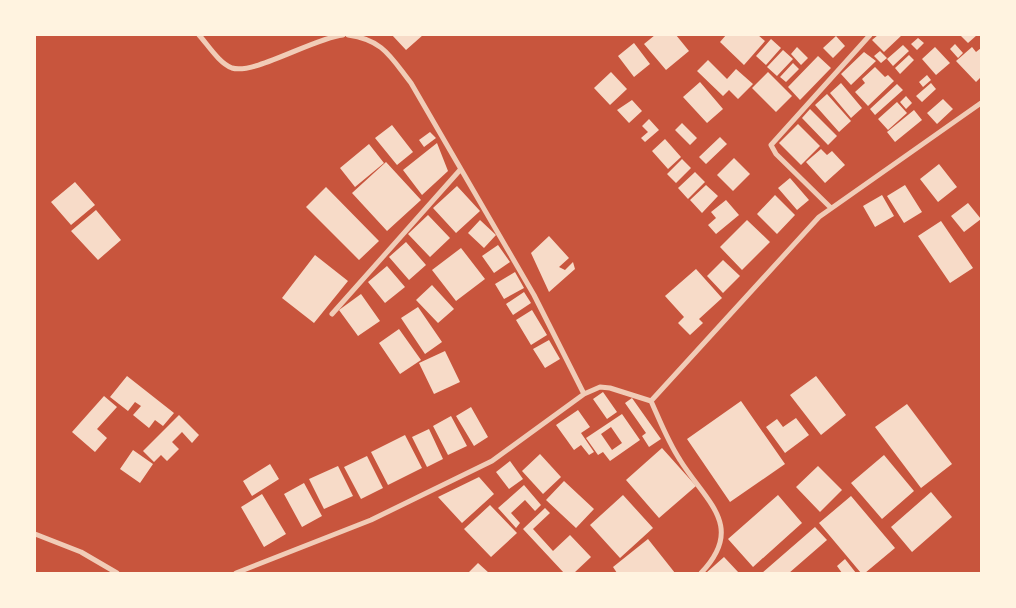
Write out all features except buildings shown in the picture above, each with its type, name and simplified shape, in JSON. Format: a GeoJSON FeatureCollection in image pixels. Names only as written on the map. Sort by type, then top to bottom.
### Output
{"type":"FeatureCollection","features":[{"type":"Feature","properties":{"kind":"street"},"geometry":{"type":"LineString","coordinates":[[199,35],[215,54],[231,68],[258,66],[331,36],[343,35]]}},
{"type":"Feature","properties":{"kind":"street"},"geometry":{"type":"LineString","coordinates":[[348,35],[374,42],[386,52],[411,82],[460,170],[530,288],[584,394]]}},
{"type":"Feature","properties":{"kind":"street"},"geometry":{"type":"LineString","coordinates":[[830,207],[776,154],[771,145],[870,35]]}},
{"type":"Feature","properties":{"kind":"street"},"geometry":{"type":"LineString","coordinates":[[651,401],[830,207],[981,103]]}},
{"type":"Feature","properties":{"kind":"street"},"geometry":{"type":"LineString","coordinates":[[332,314],[460,170]]}},
{"type":"Feature","properties":{"kind":"street"},"geometry":{"type":"LineString","coordinates":[[236,573],[371,520],[492,461],[584,394],[600,387],[610,388],[651,401],[672,447],[714,507],[722,526],[718,552],[701,573]]}},
{"type":"Feature","properties":{"kind":"street"},"geometry":{"type":"LineString","coordinates":[[35,534],[81,552],[117,573]]}}]}
